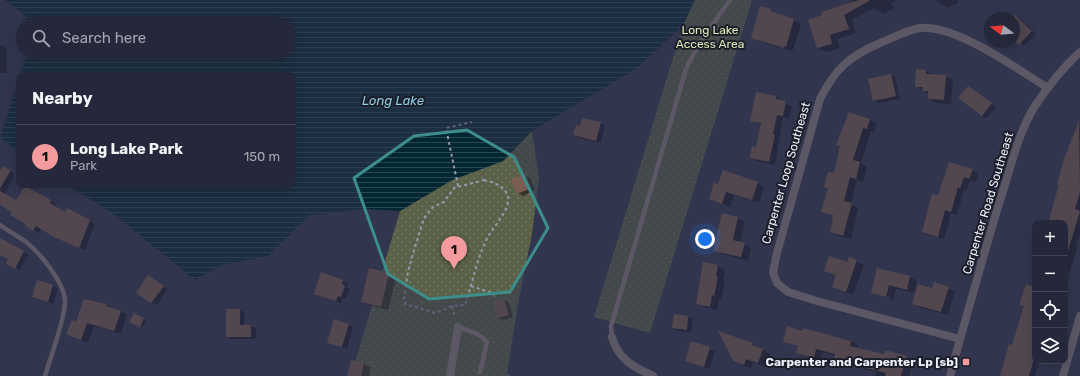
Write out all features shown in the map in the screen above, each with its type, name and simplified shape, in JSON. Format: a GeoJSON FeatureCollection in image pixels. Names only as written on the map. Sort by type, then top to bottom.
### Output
{"type":"FeatureCollection","features":[{"type":"Feature","properties":{"kind":"street","name":"Carpenter Loop Southeast"},"geometry":{"type":"LineString","coordinates":[[960,339],[817,301],[788,292],[777,283],[773,272],[777,253],[820,99],[830,80],[838,69],[853,57],[892,38],[921,28],[952,33],[975,43],[1048,88]]}},
{"type":"Feature","properties":{"kind":"street","name":"Carpenter Road Southeast"},"geometry":{"type":"LineString","coordinates":[[950,376],[1014,154],[1024,129],[1034,107],[1064,67],[1080,52]]}},
{"type":"Feature","properties":{"kind":"street"},"geometry":{"type":"LineString","coordinates":[[1063,376],[1080,316]]}},
{"type":"Feature","properties":{"kind":"street"},"geometry":{"type":"LineString","coordinates":[[450,376],[458,327]]}},
{"type":"Feature","properties":{"kind":"street"},"geometry":{"type":"LineString","coordinates":[[612,337],[614,345],[620,355],[634,368],[652,376]]}},
{"type":"Feature","properties":{"kind":"lane"},"geometry":{"type":"LineString","coordinates":[[612,337],[611,326],[686,68],[698,45],[730,0]]}},
{"type":"Feature","properties":{"kind":"lane"},"geometry":{"type":"LineString","coordinates":[[0,225],[26,242],[45,261],[57,279],[64,294],[65,302],[60,327],[45,376]]}},
{"type":"Feature","properties":{"kind":"lane"},"geometry":{"type":"LineString","coordinates":[[458,327],[478,334],[487,342],[480,372]]}},
{"type":"Feature","properties":{"kind":"path"},"geometry":{"type":"LineString","coordinates":[[458,186],[446,128],[472,122]]}},
{"type":"Feature","properties":{"kind":"path"},"geometry":{"type":"LineString","coordinates":[[484,180],[494,182],[507,194],[508,203],[506,211],[485,244],[471,286],[466,305],[452,306],[436,313],[409,306],[406,304],[404,299],[408,271],[417,239],[426,215],[434,207],[444,202],[454,188],[484,180]]}},
{"type":"Feature","properties":{"kind":"path"},"geometry":{"type":"LineString","coordinates":[[471,286],[492,293],[496,298]]}},
{"type":"Feature","properties":{"kind":"path"},"geometry":{"type":"LineString","coordinates":[[452,306],[458,327]]}},
{"type":"Feature","properties":{"kind":"highlighted area"},"geometry":{"type":"Polygon","coordinates":[[[467,130],[514,157],[548,228],[510,292],[429,299],[388,274],[354,178],[414,136],[467,130]]]}},
{"type":"Feature","properties":{"kind":"green space","name":"Long Lake Access Area"},"geometry":{"type":"Polygon","coordinates":[[[695,0],[752,0],[650,333],[594,317],[683,25],[695,0]]]}},
{"type":"Feature","properties":{"kind":"green space"},"geometry":{"type":"Polygon","coordinates":[[[532,131],[539,178],[532,234],[518,304],[507,373],[511,376],[351,376],[400,211],[452,180],[503,161],[532,131]]]}},
{"type":"Feature","properties":{"kind":"water","name":"Long Lake"},"geometry":{"type":"Polygon","coordinates":[[[5,0],[695,0],[683,25],[637,68],[532,131],[503,161],[452,180],[400,211],[364,209],[310,215],[268,256],[222,265],[195,280],[116,216],[73,188],[296,188],[296,72],[21,72],[25,60],[296,60],[296,16],[25,16],[5,0]]]}},
{"type":"Feature","properties":{"kind":"water"},"geometry":{"type":"Polygon","coordinates":[[[16,87],[16,150],[0,138],[16,87]]]}},
{"type":"Feature","properties":{"kind":"building"},"geometry":{"type":"Polygon","coordinates":[[[859,0],[869,1],[844,15],[849,29],[830,35],[832,44],[817,48],[808,20],[822,15],[821,12],[859,0]]]}},
{"type":"Feature","properties":{"kind":"building"},"geometry":{"type":"Polygon","coordinates":[[[760,6],[794,19],[786,47],[784,46],[784,48],[751,38],[760,6]]]}},
{"type":"Feature","properties":{"kind":"building"},"geometry":{"type":"Polygon","coordinates":[[[1020,20],[1032,31],[1020,44],[1020,20]]]}},
{"type":"Feature","properties":{"kind":"building"},"geometry":{"type":"Polygon","coordinates":[[[916,69],[926,70],[926,74],[946,75],[944,100],[928,99],[928,91],[922,91],[923,87],[915,87],[916,69]]]}},
{"type":"Feature","properties":{"kind":"building"},"geometry":{"type":"Polygon","coordinates":[[[891,74],[896,96],[873,101],[868,79],[891,74]]]}},
{"type":"Feature","properties":{"kind":"building"},"geometry":{"type":"Polygon","coordinates":[[[968,86],[992,103],[982,116],[958,98],[968,86]]]}},
{"type":"Feature","properties":{"kind":"building"},"geometry":{"type":"Polygon","coordinates":[[[756,92],[776,96],[776,99],[786,101],[783,116],[777,115],[773,134],[775,135],[769,162],[750,158],[752,146],[756,147],[761,123],[750,121],[756,92]]]}},
{"type":"Feature","properties":{"kind":"building"},"geometry":{"type":"Polygon","coordinates":[[[849,112],[870,119],[867,129],[863,128],[853,160],[860,162],[856,179],[850,177],[844,201],[852,203],[843,236],[830,232],[833,215],[821,212],[828,188],[824,187],[828,172],[834,173],[840,146],[836,145],[849,112]]]}},
{"type":"Feature","properties":{"kind":"building"},"geometry":{"type":"Polygon","coordinates":[[[582,118],[601,122],[596,141],[573,135],[576,125],[580,126],[582,118]]]}},
{"type":"Feature","properties":{"kind":"building"},"geometry":{"type":"Polygon","coordinates":[[[1079,121],[1080,192],[1075,209],[1080,211],[1068,251],[1068,220],[1049,220],[1059,185],[1057,185],[1064,159],[1079,121]]]}},
{"type":"Feature","properties":{"kind":"building"},"geometry":{"type":"Polygon","coordinates":[[[949,162],[973,169],[969,179],[964,177],[960,188],[958,187],[951,212],[945,210],[938,237],[922,232],[932,194],[938,195],[949,162]]]}},
{"type":"Feature","properties":{"kind":"building"},"geometry":{"type":"Polygon","coordinates":[[[3,166],[11,170],[0,189],[0,171],[3,166]]]}},
{"type":"Feature","properties":{"kind":"building"},"geometry":{"type":"Polygon","coordinates":[[[723,170],[758,182],[752,200],[726,192],[722,204],[709,199],[714,183],[718,184],[723,170]]]}},
{"type":"Feature","properties":{"kind":"building"},"geometry":{"type":"Polygon","coordinates":[[[525,174],[531,188],[517,194],[511,180],[525,174]]]}},
{"type":"Feature","properties":{"kind":"building"},"geometry":{"type":"Polygon","coordinates":[[[24,188],[29,188],[51,200],[50,203],[65,212],[67,208],[90,220],[79,248],[54,237],[36,226],[33,231],[25,226],[26,224],[10,215],[12,212],[0,205],[0,191],[16,200],[24,188]]]}},
{"type":"Feature","properties":{"kind":"building"},"geometry":{"type":"Polygon","coordinates":[[[722,213],[738,217],[733,240],[745,243],[741,257],[713,251],[722,213]]]}},
{"type":"Feature","properties":{"kind":"building"},"geometry":{"type":"Polygon","coordinates":[[[0,238],[24,251],[15,269],[6,264],[8,259],[0,255],[0,238]]]}},
{"type":"Feature","properties":{"kind":"building"},"geometry":{"type":"Polygon","coordinates":[[[829,256],[847,262],[849,257],[857,260],[846,292],[832,287],[836,275],[824,271],[829,256]]]}},
{"type":"Feature","properties":{"kind":"building"},"geometry":{"type":"Polygon","coordinates":[[[703,262],[718,265],[716,276],[718,277],[710,307],[696,304],[703,262]]]}},
{"type":"Feature","properties":{"kind":"building"},"geometry":{"type":"Polygon","coordinates":[[[369,268],[389,273],[381,307],[361,302],[369,268]]]}},
{"type":"Feature","properties":{"kind":"building"},"geometry":{"type":"Polygon","coordinates":[[[877,268],[910,276],[907,290],[889,285],[886,297],[871,293],[877,268]]]}},
{"type":"Feature","properties":{"kind":"building"},"geometry":{"type":"Polygon","coordinates":[[[321,272],[343,280],[342,284],[345,286],[341,297],[338,296],[336,301],[314,294],[321,272]]]}},
{"type":"Feature","properties":{"kind":"building"},"geometry":{"type":"Polygon","coordinates":[[[148,275],[164,286],[151,303],[136,293],[148,275]]]}},
{"type":"Feature","properties":{"kind":"building"},"geometry":{"type":"Polygon","coordinates":[[[37,280],[53,285],[48,302],[32,297],[37,280]]]}},
{"type":"Feature","properties":{"kind":"building"},"geometry":{"type":"Polygon","coordinates":[[[934,282],[949,287],[941,312],[912,304],[918,284],[932,288],[934,282]]]}},
{"type":"Feature","properties":{"kind":"building"},"geometry":{"type":"Polygon","coordinates":[[[1026,284],[1032,286],[1032,364],[1029,376],[1000,376],[1009,344],[1012,345],[1024,306],[1019,305],[1026,284]]]}},
{"type":"Feature","properties":{"kind":"building"},"geometry":{"type":"Polygon","coordinates":[[[84,299],[106,304],[106,306],[121,311],[114,331],[87,323],[81,340],[66,334],[72,320],[76,322],[84,299]]]}},
{"type":"Feature","properties":{"kind":"building"},"geometry":{"type":"Polygon","coordinates":[[[504,299],[509,315],[497,318],[493,302],[504,299]]]}},
{"type":"Feature","properties":{"kind":"building"},"geometry":{"type":"Polygon","coordinates":[[[226,309],[240,309],[240,325],[251,325],[251,337],[226,337],[226,309]]]}},
{"type":"Feature","properties":{"kind":"building"},"geometry":{"type":"Polygon","coordinates":[[[134,313],[144,318],[140,327],[129,322],[134,313]]]}},
{"type":"Feature","properties":{"kind":"building"},"geometry":{"type":"Polygon","coordinates":[[[674,314],[688,316],[687,330],[672,328],[674,314]]]}},
{"type":"Feature","properties":{"kind":"building"},"geometry":{"type":"Polygon","coordinates":[[[334,319],[349,324],[342,347],[327,343],[334,319]]]}},
{"type":"Feature","properties":{"kind":"building"},"geometry":{"type":"Polygon","coordinates":[[[787,326],[802,331],[803,328],[851,341],[850,346],[884,354],[885,350],[907,356],[901,376],[885,376],[886,373],[834,360],[835,354],[816,349],[814,358],[796,353],[798,346],[783,342],[787,326]]]}},
{"type":"Feature","properties":{"kind":"building"},"geometry":{"type":"Polygon","coordinates":[[[718,331],[753,343],[752,345],[763,349],[758,363],[746,359],[744,365],[733,361],[718,331]]]}},
{"type":"Feature","properties":{"kind":"building"},"geometry":{"type":"Polygon","coordinates":[[[691,341],[710,347],[704,367],[685,361],[691,341]]]}},
{"type":"Feature","properties":{"kind":"building"},"geometry":{"type":"Polygon","coordinates":[[[351,360],[364,363],[361,376],[347,376],[351,360]]]}},
{"type":"Feature","properties":{"kind":"place","name":"Long Lake Park"},"geometry":{"type":"Point","coordinates":[454,269]}},
{"type":"Feature","properties":{"kind":"place","name":"Carpenter and Carpenter Lp [sb]"},"geometry":{"type":"Point","coordinates":[966,362]}}]}
